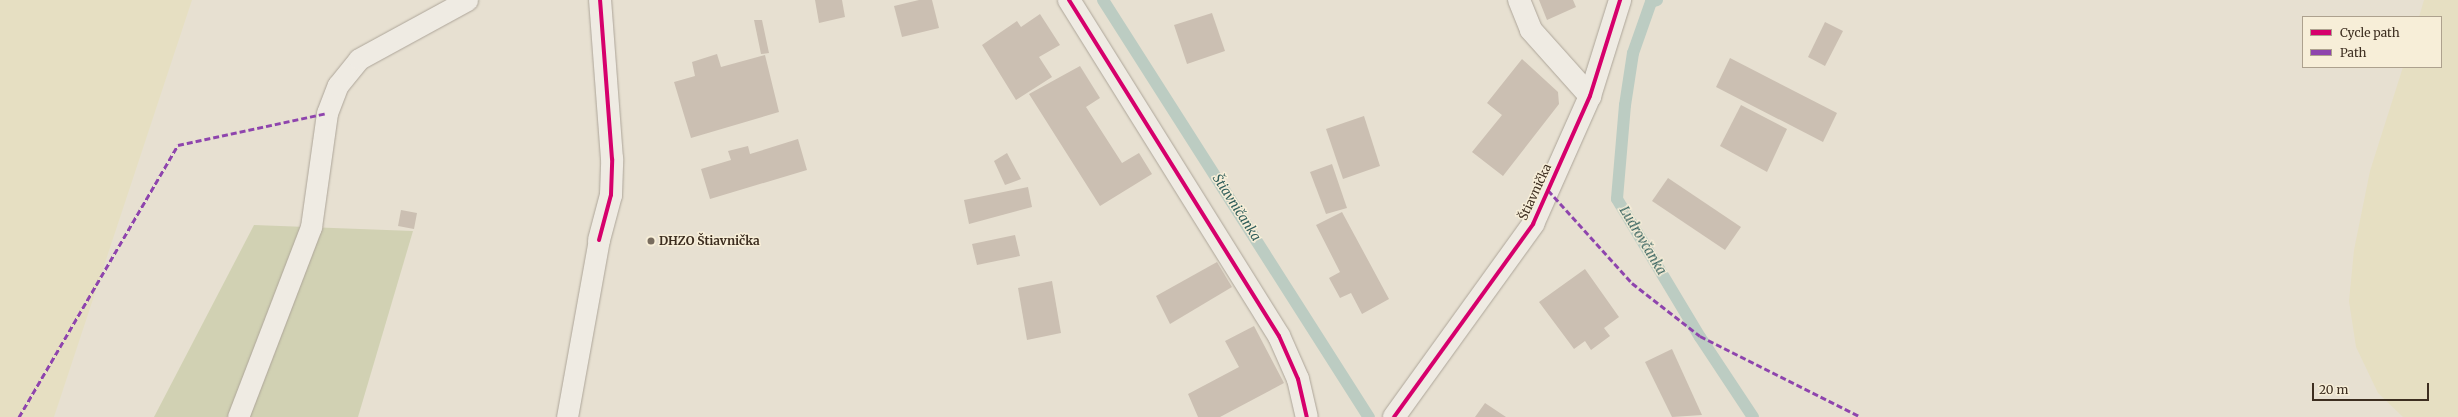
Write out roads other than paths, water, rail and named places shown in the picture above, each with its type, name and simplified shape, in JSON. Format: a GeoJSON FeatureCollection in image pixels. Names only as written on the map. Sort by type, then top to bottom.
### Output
{"type":"FeatureCollection","features":[{"type":"Feature","properties":{"kind":"street"},"geometry":{"type":"LineString","coordinates":[[599,240],[611,195],[612,159],[600,0]]}},
{"type":"Feature","properties":{"kind":"street"},"geometry":{"type":"LineString","coordinates":[[1069,0],[1279,336],[1298,379],[1308,417]]}},
{"type":"Feature","properties":{"kind":"street"},"geometry":{"type":"LineString","coordinates":[[1519,0],[1531,30],[1590,96]]}},
{"type":"Feature","properties":{"kind":"street","name":"Štiavnička"},"geometry":{"type":"LineString","coordinates":[[1396,413],[1533,224],[1590,96],[1620,0]]}},
{"type":"Feature","properties":{"kind":"lane"},"geometry":{"type":"LineString","coordinates":[[238,417],[312,227],[327,114],[338,85],[359,59],[466,0]]}},
{"type":"Feature","properties":{"kind":"lane"},"geometry":{"type":"LineString","coordinates":[[567,417],[599,240]]}},
{"type":"Feature","properties":{"kind":"waterway","name":"Štiavničanka"},"geometry":{"type":"LineString","coordinates":[[1103,0],[1369,417]]}},
{"type":"Feature","properties":{"kind":"waterway","name":"Ludrovčanka"},"geometry":{"type":"LineString","coordinates":[[1657,0],[1651,2],[1633,53],[1625,105],[1617,199],[1700,337],[1753,417]]}},
{"type":"Feature","properties":{"kind":"place","name":"DHZO Štiavnička"},"geometry":{"type":"Point","coordinates":[651,241]}}]}
